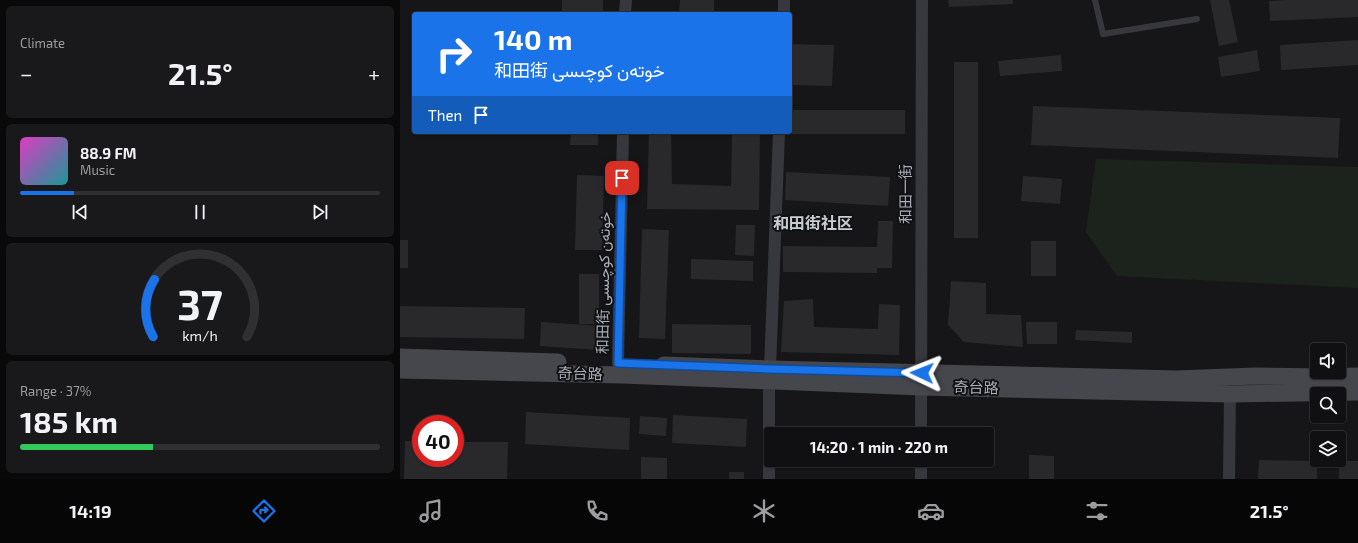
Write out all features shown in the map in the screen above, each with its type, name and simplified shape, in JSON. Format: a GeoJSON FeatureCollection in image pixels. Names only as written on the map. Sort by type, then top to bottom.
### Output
{"type":"FeatureCollection","features":[{"type":"Feature","properties":{"kind":"street"},"geometry":{"type":"LineString","coordinates":[[625,12],[626,0]]}},
{"type":"Feature","properties":{"kind":"street"},"geometry":{"type":"LineString","coordinates":[[784,0],[784,12]]}},
{"type":"Feature","properties":{"kind":"street","name":"和田一街"},"geometry":{"type":"LineString","coordinates":[[921,427],[922,0]]}},
{"type":"Feature","properties":{"kind":"street","name":"和田街 خوتەن كوچىسى"},"geometry":{"type":"LineString","coordinates":[[618,363],[623,134]]}},
{"type":"Feature","properties":{"kind":"street"},"geometry":{"type":"LineString","coordinates":[[769,479],[769,375],[779,134]]}},
{"type":"Feature","properties":{"kind":"street","name":"奇台路"},"geometry":{"type":"LineString","coordinates":[[400,357],[618,363],[769,375]]}},
{"type":"Feature","properties":{"kind":"street","name":"奇台路"},"geometry":{"type":"LineString","coordinates":[[400,370],[622,375],[769,375],[922,380],[1230,394],[1358,392]]}},
{"type":"Feature","properties":{"kind":"street","name":"奇台路"},"geometry":{"type":"LineString","coordinates":[[922,380],[1177,379],[1256,376],[1358,376]]}},
{"type":"Feature","properties":{"kind":"street"},"geometry":{"type":"LineString","coordinates":[[1230,394],[1230,479]]}},
{"type":"Feature","properties":{"kind":"street"},"geometry":{"type":"LineString","coordinates":[[921,467],[921,479]]}},
{"type":"Feature","properties":{"kind":"lane"},"geometry":{"type":"LineString","coordinates":[[1095,0],[1104,34],[1197,19]]}},
{"type":"Feature","properties":{"kind":"shaded area"},"geometry":{"type":"Polygon","coordinates":[[[1096,159],[1358,167],[1358,288],[1117,276],[1086,232],[1096,159]]]}},
{"type":"Feature","properties":{"kind":"building"},"geometry":{"type":"Polygon","coordinates":[[[562,0],[603,0],[603,11],[562,11],[562,0]]]}},
{"type":"Feature","properties":{"kind":"building"},"geometry":{"type":"Polygon","coordinates":[[[680,0],[714,0],[714,12],[679,12],[680,0]]]}},
{"type":"Feature","properties":{"kind":"building"},"geometry":{"type":"Polygon","coordinates":[[[948,0],[1013,0],[1013,4],[949,7],[948,0]]]}},
{"type":"Feature","properties":{"kind":"building"},"geometry":{"type":"Polygon","coordinates":[[[1210,0],[1229,0],[1238,42],[1219,46],[1210,0]]]}},
{"type":"Feature","properties":{"kind":"building"},"geometry":{"type":"Polygon","coordinates":[[[1358,0],[1358,17],[1270,21],[1269,1],[1358,0]]]}},
{"type":"Feature","properties":{"kind":"building"},"geometry":{"type":"Polygon","coordinates":[[[1358,40],[1358,65],[1281,70],[1280,45],[1358,40]]]}},
{"type":"Feature","properties":{"kind":"building"},"geometry":{"type":"Polygon","coordinates":[[[792,44],[834,45],[832,86],[792,85],[792,44]]]}},
{"type":"Feature","properties":{"kind":"building"},"geometry":{"type":"Polygon","coordinates":[[[1257,50],[1260,71],[1221,77],[1218,57],[1257,50]]]}},
{"type":"Feature","properties":{"kind":"building"},"geometry":{"type":"Polygon","coordinates":[[[1061,55],[1062,71],[1000,76],[998,61],[1061,55]]]}},
{"type":"Feature","properties":{"kind":"building"},"geometry":{"type":"Polygon","coordinates":[[[954,62],[978,62],[978,238],[954,238],[954,62]]]}},
{"type":"Feature","properties":{"kind":"building"},"geometry":{"type":"Polygon","coordinates":[[[1033,106],[1340,118],[1338,158],[1031,145],[1033,106]]]}},
{"type":"Feature","properties":{"kind":"building"},"geometry":{"type":"Polygon","coordinates":[[[792,110],[905,110],[905,134],[792,134],[792,110]]]}},
{"type":"Feature","properties":{"kind":"building"},"geometry":{"type":"Polygon","coordinates":[[[571,134],[598,134],[598,145],[570,145],[571,134]]]}},
{"type":"Feature","properties":{"kind":"building"},"geometry":{"type":"Polygon","coordinates":[[[649,134],[671,134],[672,184],[731,186],[732,134],[760,134],[759,210],[647,209],[649,134]]]}},
{"type":"Feature","properties":{"kind":"building"},"geometry":{"type":"Polygon","coordinates":[[[786,172],[890,177],[888,206],[785,200],[786,172]]]}},
{"type":"Feature","properties":{"kind":"building"},"geometry":{"type":"Polygon","coordinates":[[[577,175],[604,176],[602,250],[575,250],[577,175]]]}},
{"type":"Feature","properties":{"kind":"building"},"geometry":{"type":"Polygon","coordinates":[[[1023,176],[1062,179],[1060,204],[1021,201],[1023,176]]]}},
{"type":"Feature","properties":{"kind":"building"},"geometry":{"type":"Polygon","coordinates":[[[878,221],[893,221],[892,268],[877,268],[877,273],[783,272],[783,246],[877,247],[878,221]]]}},
{"type":"Feature","properties":{"kind":"building"},"geometry":{"type":"Polygon","coordinates":[[[736,225],[755,225],[754,256],[735,255],[736,225]]]}},
{"type":"Feature","properties":{"kind":"building"},"geometry":{"type":"Polygon","coordinates":[[[642,229],[669,230],[665,339],[639,338],[642,229]]]}},
{"type":"Feature","properties":{"kind":"building"},"geometry":{"type":"Polygon","coordinates":[[[400,240],[408,240],[408,268],[400,268],[400,240]]]}},
{"type":"Feature","properties":{"kind":"building"},"geometry":{"type":"Polygon","coordinates":[[[1031,241],[1056,241],[1056,276],[1031,276],[1031,241]]]}},
{"type":"Feature","properties":{"kind":"building"},"geometry":{"type":"Polygon","coordinates":[[[691,259],[753,261],[753,281],[691,279],[691,259]]]}},
{"type":"Feature","properties":{"kind":"building"},"geometry":{"type":"Polygon","coordinates":[[[579,274],[599,274],[599,324],[579,324],[579,274]]]}},
{"type":"Feature","properties":{"kind":"building"},"geometry":{"type":"Polygon","coordinates":[[[951,281],[986,283],[986,314],[1021,315],[1023,347],[964,342],[948,325],[951,281]]]}},
{"type":"Feature","properties":{"kind":"building"},"geometry":{"type":"Polygon","coordinates":[[[813,299],[814,327],[878,329],[879,304],[900,305],[899,355],[781,352],[784,301],[813,299]]]}},
{"type":"Feature","properties":{"kind":"building"},"geometry":{"type":"Polygon","coordinates":[[[400,306],[525,308],[524,339],[400,337],[400,306]]]}},
{"type":"Feature","properties":{"kind":"building"},"geometry":{"type":"Polygon","coordinates":[[[541,322],[600,326],[599,350],[540,346],[541,322]]]}},
{"type":"Feature","properties":{"kind":"building"},"geometry":{"type":"Polygon","coordinates":[[[1026,322],[1057,322],[1057,344],[1027,344],[1026,322]]]}},
{"type":"Feature","properties":{"kind":"building"},"geometry":{"type":"Polygon","coordinates":[[[672,324],[751,325],[751,354],[672,353],[672,324]]]}},
{"type":"Feature","properties":{"kind":"building"},"geometry":{"type":"Polygon","coordinates":[[[1076,330],[1132,332],[1132,343],[1075,340],[1076,330]]]}},
{"type":"Feature","properties":{"kind":"building"},"geometry":{"type":"Polygon","coordinates":[[[526,412],[630,418],[629,450],[525,444],[526,412]]]}},
{"type":"Feature","properties":{"kind":"building"},"geometry":{"type":"Polygon","coordinates":[[[673,415],[747,419],[746,447],[672,443],[673,415]]]}},
{"type":"Feature","properties":{"kind":"building"},"geometry":{"type":"Polygon","coordinates":[[[640,416],[667,418],[666,436],[639,434],[640,416]]]}},
{"type":"Feature","properties":{"kind":"building"},"geometry":{"type":"Polygon","coordinates":[[[405,441],[412,441],[412,467],[464,467],[464,442],[508,442],[507,479],[404,479],[405,441]]]}},
{"type":"Feature","properties":{"kind":"building"},"geometry":{"type":"Polygon","coordinates":[[[1029,455],[1054,456],[1054,479],[1029,479],[1029,455]]]}},
{"type":"Feature","properties":{"kind":"building"},"geometry":{"type":"Polygon","coordinates":[[[641,457],[667,458],[667,479],[641,479],[641,457]]]}},
{"type":"Feature","properties":{"kind":"building"},"geometry":{"type":"Polygon","coordinates":[[[1259,460],[1310,461],[1310,467],[1317,467],[1317,479],[1258,479],[1259,460]]]}},
{"type":"Feature","properties":{"kind":"building"},"geometry":{"type":"Polygon","coordinates":[[[1346,461],[1358,461],[1358,479],[1339,479],[1339,467],[1346,467],[1346,461]]]}},
{"type":"Feature","properties":{"kind":"building"},"geometry":{"type":"Polygon","coordinates":[[[729,472],[744,472],[744,479],[729,479],[729,472]]]}},
{"type":"Feature","properties":{"kind":"district","name":"和田街社区"},"geometry":{"type":"Point","coordinates":[813,223]}},
{"type":"Feature","properties":{"kind":"route"},"geometry":{"type":"LineString","coordinates":[[622,178],[618,363],[922,373]]}}]}
